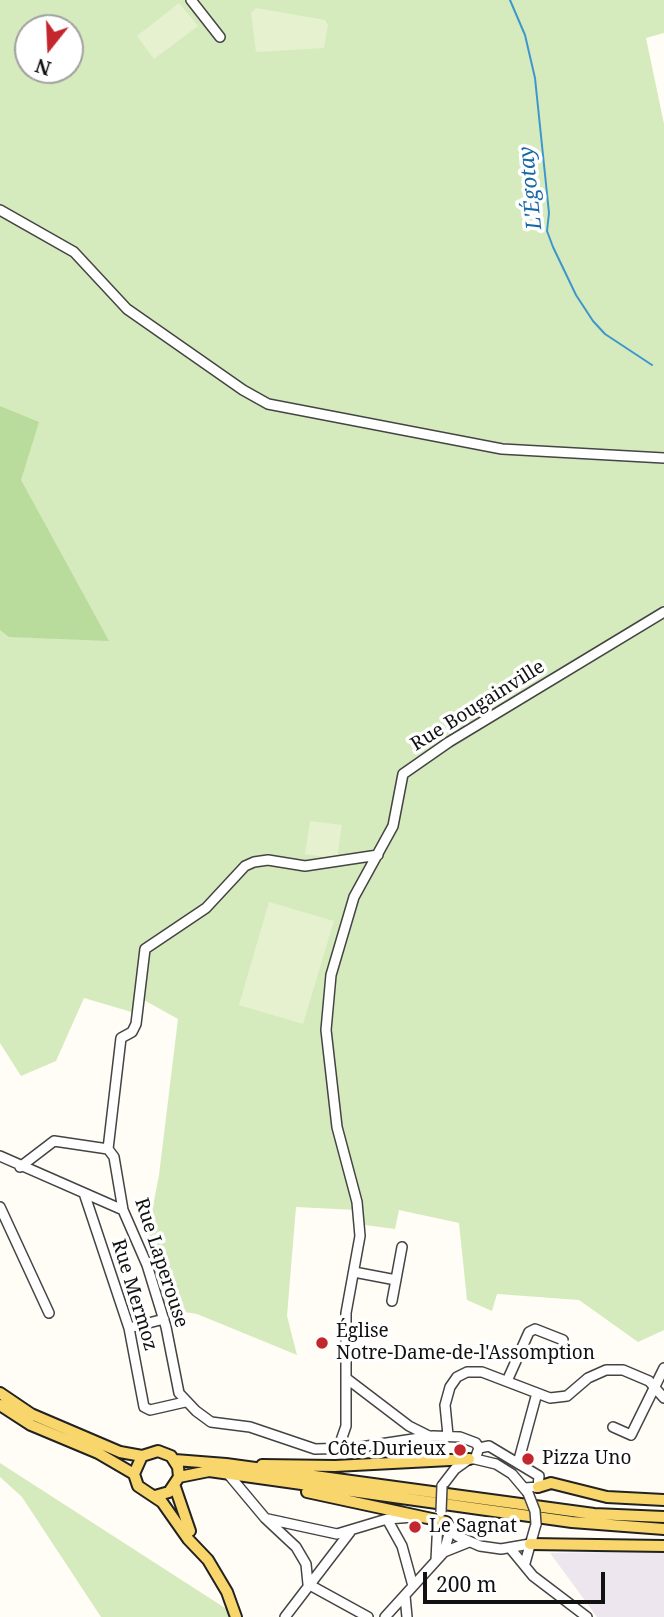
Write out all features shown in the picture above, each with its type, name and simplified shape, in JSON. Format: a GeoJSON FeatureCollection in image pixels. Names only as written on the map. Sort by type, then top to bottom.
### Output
{"type":"FeatureCollection","features":[{"type":"Feature","properties":{"kind":"main road"},"geometry":{"type":"LineString","coordinates":[[0,1393],[31,1413],[120,1452],[142,1456],[158,1451],[175,1460],[228,1469],[572,1522],[664,1529]]}},
{"type":"Feature","properties":{"kind":"main road"},"geometry":{"type":"LineString","coordinates":[[0,1405],[31,1425],[98,1453],[134,1474],[138,1486],[155,1496],[204,1554]]}},
{"type":"Feature","properties":{"kind":"main road"},"geometry":{"type":"LineString","coordinates":[[134,1474],[142,1456]]}},
{"type":"Feature","properties":{"kind":"main road"},"geometry":{"type":"LineString","coordinates":[[155,1496],[162,1496],[177,1482],[202,1471],[472,1459]]}},
{"type":"Feature","properties":{"kind":"main road"},"geometry":{"type":"LineString","coordinates":[[175,1460],[183,1519],[227,1592],[236,1617]]}},
{"type":"Feature","properties":{"kind":"main road"},"geometry":{"type":"LineString","coordinates":[[228,1469],[594,1514],[664,1517]]}},
{"type":"Feature","properties":{"kind":"main road"},"geometry":{"type":"LineString","coordinates":[[228,1469],[420,1517],[444,1520]]}},
{"type":"Feature","properties":{"kind":"main road"},"geometry":{"type":"LineString","coordinates":[[531,1489],[551,1483],[607,1497],[664,1500]]}},
{"type":"Feature","properties":{"kind":"main road"},"geometry":{"type":"LineString","coordinates":[[530,1544],[664,1546]]}},
{"type":"Feature","properties":{"kind":"street"},"geometry":{"type":"LineString","coordinates":[[191,0],[220,37]]}},
{"type":"Feature","properties":{"kind":"street"},"geometry":{"type":"LineString","coordinates":[[0,210],[74,252],[141,320],[268,404],[502,449],[664,458]]}},
{"type":"Feature","properties":{"kind":"street","name":"Rue Bougainville"},"geometry":{"type":"LineString","coordinates":[[338,1449],[346,1426],[346,1313],[360,1236],[359,1211],[337,1127],[326,1030],[331,975],[354,897],[393,826],[402,774],[449,742],[664,612]]}},
{"type":"Feature","properties":{"kind":"street","name":"Rue Laperouse"},"geometry":{"type":"LineString","coordinates":[[185,1402],[178,1393],[164,1319],[148,1265],[123,1210],[114,1157],[108,1149],[121,1038],[132,1032],[136,1024],[145,949],[206,908],[245,866],[254,862],[268,860],[305,866],[378,855]]}},
{"type":"Feature","properties":{"kind":"street"},"geometry":{"type":"LineString","coordinates":[[20,1167],[54,1141],[108,1149]]}},
{"type":"Feature","properties":{"kind":"street"},"geometry":{"type":"LineString","coordinates":[[0,1156],[123,1210]]}},
{"type":"Feature","properties":{"kind":"street","name":"Rue Mermoz"},"geometry":{"type":"LineString","coordinates":[[84,1193],[129,1328],[144,1407],[150,1410],[185,1402]]}},
{"type":"Feature","properties":{"kind":"street"},"geometry":{"type":"LineString","coordinates":[[0,1207],[49,1313]]}},
{"type":"Feature","properties":{"kind":"street"},"geometry":{"type":"LineString","coordinates":[[392,1301],[402,1247]]}},
{"type":"Feature","properties":{"kind":"street"},"geometry":{"type":"LineString","coordinates":[[354,1272],[396,1280]]}},
{"type":"Feature","properties":{"kind":"street"},"geometry":{"type":"LineString","coordinates":[[129,1328],[164,1319]]}},
{"type":"Feature","properties":{"kind":"street"},"geometry":{"type":"LineString","coordinates":[[507,1381],[529,1332],[535,1329],[563,1340]]}},
{"type":"Feature","properties":{"kind":"street"},"geometry":{"type":"LineString","coordinates":[[613,1427],[631,1435],[664,1368]]}},
{"type":"Feature","properties":{"kind":"street"},"geometry":{"type":"LineString","coordinates":[[448,1435],[445,1405],[450,1387],[457,1377],[467,1372],[482,1372],[550,1398],[567,1396],[589,1378],[606,1370],[640,1375],[664,1398]]}},
{"type":"Feature","properties":{"kind":"street"},"geometry":{"type":"LineString","coordinates":[[346,1378],[409,1426],[431,1437]]}},
{"type":"Feature","properties":{"kind":"street"},"geometry":{"type":"LineString","coordinates":[[517,1463],[537,1392]]}},
{"type":"Feature","properties":{"kind":"street"},"geometry":{"type":"LineString","coordinates":[[185,1402],[211,1422],[250,1427],[307,1447],[338,1449],[448,1435],[477,1445],[489,1446],[539,1476],[531,1489]]}},
{"type":"Feature","properties":{"kind":"street"},"geometry":{"type":"LineString","coordinates":[[444,1552],[442,1486],[455,1469],[472,1459],[477,1445]]}},
{"type":"Feature","properties":{"kind":"street"},"geometry":{"type":"LineString","coordinates":[[472,1459],[496,1464],[531,1489],[536,1524],[525,1563]]}},
{"type":"Feature","properties":{"kind":"street"},"geometry":{"type":"LineString","coordinates":[[228,1469],[265,1518],[303,1557],[309,1584],[368,1617]]}},
{"type":"Feature","properties":{"kind":"street"},"geometry":{"type":"LineString","coordinates":[[265,1518],[337,1534],[387,1519],[420,1517]]}},
{"type":"Feature","properties":{"kind":"street"},"geometry":{"type":"LineString","coordinates":[[387,1519],[402,1546],[411,1583]]}},
{"type":"Feature","properties":{"kind":"street"},"geometry":{"type":"LineString","coordinates":[[444,1520],[469,1542],[492,1548],[530,1544]]}},
{"type":"Feature","properties":{"kind":"street"},"geometry":{"type":"LineString","coordinates":[[435,1562],[444,1520]]}},
{"type":"Feature","properties":{"kind":"street"},"geometry":{"type":"LineString","coordinates":[[285,1617],[349,1532]]}},
{"type":"Feature","properties":{"kind":"street"},"geometry":{"type":"LineString","coordinates":[[385,1617],[404,1596],[411,1583],[444,1552],[469,1542]]}},
{"type":"Feature","properties":{"kind":"street"},"geometry":{"type":"LineString","coordinates":[[510,1548],[533,1576],[587,1617]]}},
{"type":"Feature","properties":{"kind":"street"},"geometry":{"type":"LineString","coordinates":[[404,1596],[408,1616]]}},
{"type":"Feature","properties":{"kind":"shaded area"},"geometry":{"type":"Polygon","coordinates":[[[664,1551],[664,1617],[597,1617],[550,1553],[664,1551]]]}},
{"type":"Feature","properties":{"kind":"green space"},"geometry":{"type":"Polygon","coordinates":[[[0,0],[664,0],[664,33],[646,38],[664,124],[664,1330],[638,1342],[579,1300],[497,1294],[492,1311],[467,1300],[459,1223],[399,1210],[395,1229],[365,1225],[356,1210],[296,1207],[287,1316],[297,1355],[197,1314],[166,1309],[146,1242],[159,1175],[178,1019],[142,999],[135,1013],[84,998],[56,1061],[21,1076],[0,1043],[0,0]]]}},
{"type":"Feature","properties":{"kind":"green space"},"geometry":{"type":"Polygon","coordinates":[[[179,3],[198,26],[154,59],[137,36],[179,3]]]}},
{"type":"Feature","properties":{"kind":"green space"},"geometry":{"type":"Polygon","coordinates":[[[256,8],[325,20],[328,25],[324,48],[256,52],[251,13],[256,8]]]}},
{"type":"Feature","properties":{"kind":"green space"},"geometry":{"type":"Polygon","coordinates":[[[0,406],[39,422],[21,480],[109,641],[9,637],[0,630],[0,406]]]}},
{"type":"Feature","properties":{"kind":"green space"},"geometry":{"type":"Polygon","coordinates":[[[310,821],[342,825],[337,859],[305,854],[310,821]]]}},
{"type":"Feature","properties":{"kind":"green space"},"geometry":{"type":"Polygon","coordinates":[[[269,902],[334,921],[303,1024],[239,1005],[269,902]]]}},
{"type":"Feature","properties":{"kind":"green space"},"geometry":{"type":"Polygon","coordinates":[[[0,1463],[239,1617],[101,1617],[22,1497],[0,1477],[0,1463]]]}},
{"type":"Feature","properties":{"kind":"waterway","name":"L'Égotay"},"geometry":{"type":"LineString","coordinates":[[510,0],[525,35],[535,78],[549,213],[547,231],[553,247],[576,295],[593,321],[605,334],[652,365]]}},
{"type":"Feature","properties":{"kind":"place","name":"Église Notre-Dame-de-l'Assomption"},"geometry":{"type":"Point","coordinates":[322,1343]}},
{"type":"Feature","properties":{"kind":"place","name":"Côte Durieux"},"geometry":{"type":"Point","coordinates":[460,1450]}},
{"type":"Feature","properties":{"kind":"place","name":"Pizza Uno"},"geometry":{"type":"Point","coordinates":[528,1459]}},
{"type":"Feature","properties":{"kind":"place","name":"Le Sagnat"},"geometry":{"type":"Point","coordinates":[415,1527]}}]}
